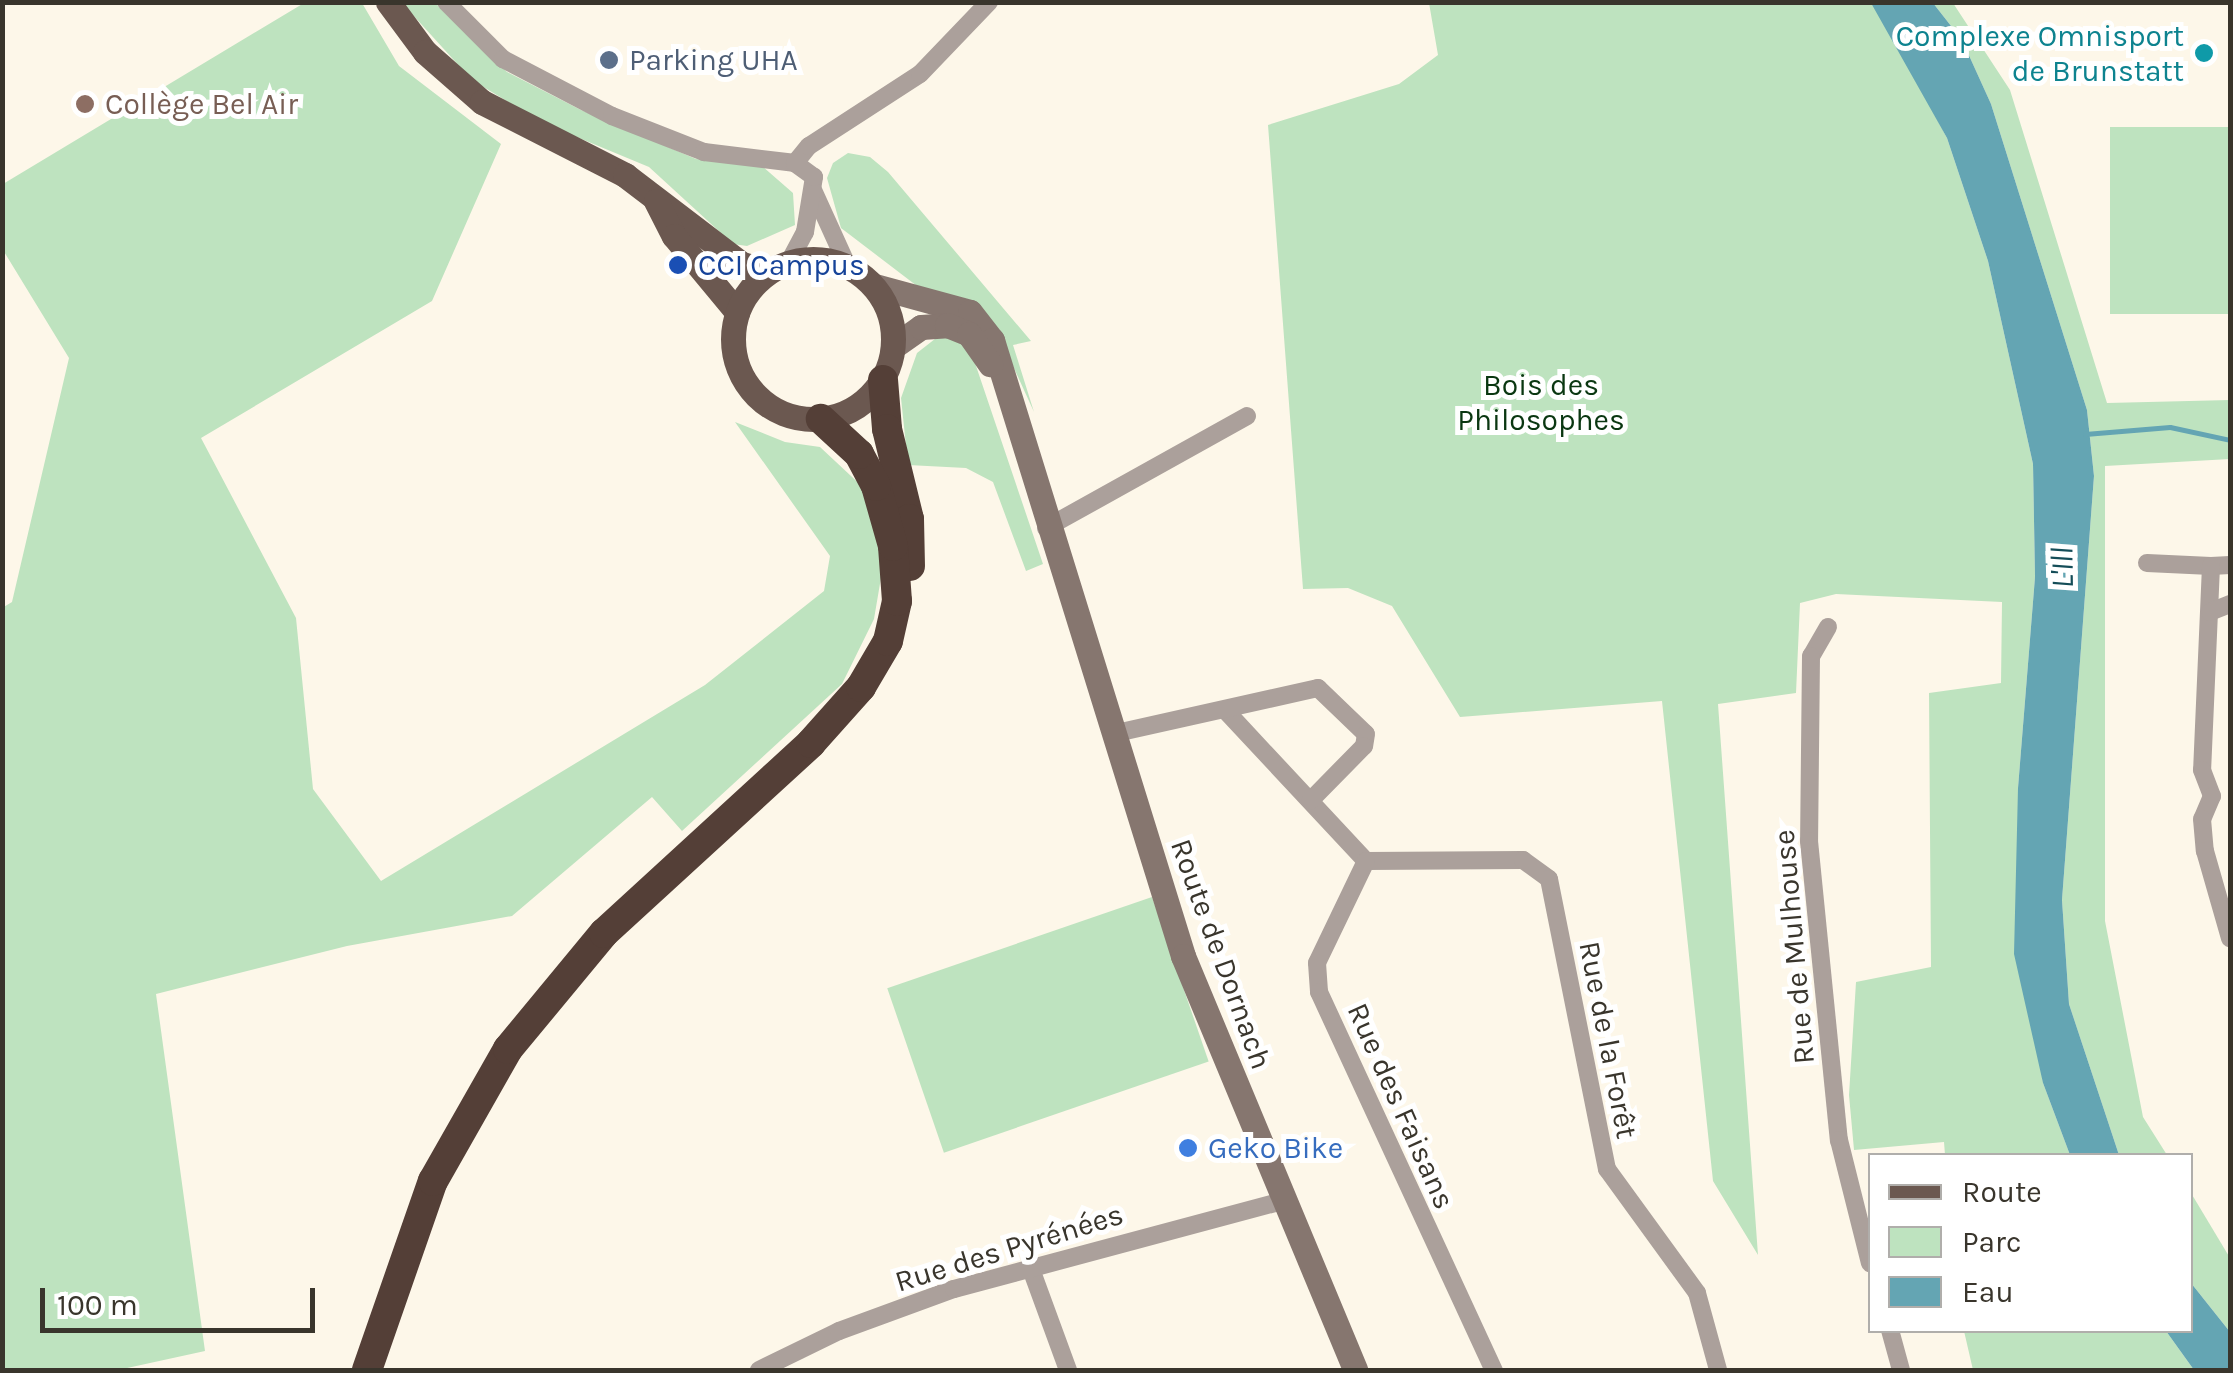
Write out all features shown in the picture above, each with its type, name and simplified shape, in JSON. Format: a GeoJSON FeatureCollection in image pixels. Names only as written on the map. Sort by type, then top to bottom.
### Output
{"type":"FeatureCollection","features":[{"type":"Feature","properties":{"kind":"highway"},"geometry":{"type":"LineString","coordinates":[[367,1370],[433,1181],[508,1050],[604,933],[844,708],[888,642],[912,552],[883,380]]}},
{"type":"Feature","properties":{"kind":"highway"},"geometry":{"type":"LineString","coordinates":[[822,419],[859,454],[876,486],[892,546],[897,601]]}},
{"type":"Feature","properties":{"kind":"main road"},"geometry":{"type":"LineString","coordinates":[[388,2],[425,52],[482,102],[625,175],[742,264],[848,265],[875,286],[946,304],[982,321],[1007,399]]}},
{"type":"Feature","properties":{"kind":"main road"},"geometry":{"type":"LineString","coordinates":[[656,201],[674,236],[737,312]]}},
{"type":"Feature","properties":{"kind":"main road"},"geometry":{"type":"LineString","coordinates":[[779,266],[737,312],[733,345],[746,384],[782,413],[822,419],[867,399],[883,380],[894,346],[890,314],[875,286]]}},
{"type":"Feature","properties":{"kind":"main road"},"geometry":{"type":"LineString","coordinates":[[894,346],[921,328],[959,328],[983,350],[1007,399]]}},
{"type":"Feature","properties":{"kind":"main road","name":"Route de Dornach"},"geometry":{"type":"LineString","coordinates":[[1007,399],[1183,956],[1355,1370]]}},
{"type":"Feature","properties":{"kind":"street"},"geometry":{"type":"LineString","coordinates":[[446,2],[504,59],[612,116],[704,152],[795,163],[814,183],[848,265]]}},
{"type":"Feature","properties":{"kind":"street"},"geometry":{"type":"LineString","coordinates":[[795,163],[808,146],[920,74],[990,2]]}},
{"type":"Feature","properties":{"kind":"street"},"geometry":{"type":"LineString","coordinates":[[779,266],[805,232],[814,183]]}},
{"type":"Feature","properties":{"kind":"street"},"geometry":{"type":"LineString","coordinates":[[1050,539],[1247,416]]}},
{"type":"Feature","properties":{"kind":"street"},"geometry":{"type":"LineString","coordinates":[[2147,563],[2230,566]]}},
{"type":"Feature","properties":{"kind":"street"},"geometry":{"type":"LineString","coordinates":[[2210,566],[2202,770],[2222,796],[2202,820],[2205,851],[2230,938]]}},
{"type":"Feature","properties":{"kind":"street"},"geometry":{"type":"LineString","coordinates":[[2210,612],[2230,604]]}},
{"type":"Feature","properties":{"kind":"street","name":"Rue de Mulhouse"},"geometry":{"type":"LineString","coordinates":[[1828,627],[1811,656],[1809,841],[1839,1140],[1868,1255]]}},
{"type":"Feature","properties":{"kind":"street"},"geometry":{"type":"LineString","coordinates":[[1112,734],[1155,720],[1226,711],[1318,688],[1366,734],[1364,746],[1311,800]]}},
{"type":"Feature","properties":{"kind":"street"},"geometry":{"type":"LineString","coordinates":[[1226,711],[1366,861]]}},
{"type":"Feature","properties":{"kind":"street","name":"Rue de la Forêt"},"geometry":{"type":"LineString","coordinates":[[1366,861],[1523,860],[1549,879],[1607,1168],[1698,1294],[1718,1370]]}},
{"type":"Feature","properties":{"kind":"street","name":"Rue des Faisans"},"geometry":{"type":"LineString","coordinates":[[1366,861],[1317,963],[1319,992],[1494,1370]]}},
{"type":"Feature","properties":{"kind":"street","name":"Rue des Pyrénées"},"geometry":{"type":"LineString","coordinates":[[759,1370],[840,1331],[1030,1269],[1283,1200]]}},
{"type":"Feature","properties":{"kind":"street"},"geometry":{"type":"LineString","coordinates":[[1030,1269],[1068,1370]]}},
{"type":"Feature","properties":{"kind":"street"},"geometry":{"type":"LineString","coordinates":[[1891,1333],[1900,1370]]}},
{"type":"Feature","properties":{"kind":"green space"},"geometry":{"type":"Polygon","coordinates":[[[304,3],[362,3],[399,66],[501,144],[432,301],[201,438],[296,618],[313,789],[381,881],[705,685],[824,591],[830,556],[735,422],[785,442],[820,447],[866,490],[883,566],[874,619],[842,684],[682,831],[652,797],[512,916],[347,946],[156,994],[205,1351],[118,1370],[3,1370],[2,608],[12,602],[69,358],[3,250],[3,184],[304,3]]]}},
{"type":"Feature","properties":{"kind":"green space"},"geometry":{"type":"Polygon","coordinates":[[[402,3],[435,3],[507,72],[581,110],[696,159],[762,166],[793,193],[795,225],[747,246],[733,244],[649,167],[543,123],[472,80],[402,3]]]}},
{"type":"Feature","properties":{"kind":"green space","name":"Bois des Philosophes"},"geometry":{"type":"Polygon","coordinates":[[[1429,3],[1871,3],[1884,20],[1947,138],[1988,261],[2033,464],[2035,577],[2018,788],[2043,1083],[2069,1153],[1945,1153],[1944,1142],[1854,1150],[1849,1095],[1856,982],[1931,967],[1929,693],[2001,683],[2002,602],[1836,594],[1800,603],[1796,693],[1718,704],[1758,1255],[1713,1181],[1662,701],[1460,717],[1392,606],[1348,588],[1303,589],[1268,125],[1399,84],[1438,55],[1429,3]]]}},
{"type":"Feature","properties":{"kind":"green space"},"geometry":{"type":"Polygon","coordinates":[[[1933,3],[1953,3],[2010,90],[2107,403],[2230,400],[2230,459],[2105,466],[2105,921],[2143,1117],[2166,1153],[2118,1153],[2069,1004],[2062,900],[2094,476],[2087,410],[1991,104],[1962,40],[1933,3]]]}},
{"type":"Feature","properties":{"kind":"green space"},"geometry":{"type":"Polygon","coordinates":[[[2110,127],[2230,127],[2230,314],[2110,314],[2110,127]]]}},
{"type":"Feature","properties":{"kind":"green space"},"geometry":{"type":"Polygon","coordinates":[[[848,153],[870,157],[888,172],[1031,341],[1013,345],[1034,412],[998,333],[917,286],[841,228],[827,178],[833,163],[848,153]]]}},
{"type":"Feature","properties":{"kind":"green space"},"geometry":{"type":"Polygon","coordinates":[[[940,335],[963,342],[974,360],[1043,564],[1026,571],[993,482],[966,468],[908,465],[901,398],[917,353],[940,335]]]}},
{"type":"Feature","properties":{"kind":"green space"},"geometry":{"type":"Polygon","coordinates":[[[1152,897],[1209,1062],[944,1153],[887,988],[1152,897]]]}},
{"type":"Feature","properties":{"kind":"green space"},"geometry":{"type":"Polygon","coordinates":[[[2193,1196],[2230,1258],[2230,1332],[2193,1286],[2193,1196]]]}},
{"type":"Feature","properties":{"kind":"green space"},"geometry":{"type":"Polygon","coordinates":[[[1964,1333],[2167,1333],[2194,1370],[1973,1370],[1964,1333]]]}},
{"type":"Feature","properties":{"kind":"water","name":"L'Ill"},"geometry":{"type":"Polygon","coordinates":[[[1871,3],[1933,3],[1962,40],[1991,104],[2087,410],[2094,476],[2062,900],[2069,1004],[2118,1153],[2069,1153],[2043,1083],[2014,954],[2018,788],[2035,577],[2033,464],[1988,261],[1947,138],[1871,3]]]}},
{"type":"Feature","properties":{"kind":"water"},"geometry":{"type":"Polygon","coordinates":[[[2193,1286],[2230,1332],[2230,1370],[2194,1370],[2167,1333],[2193,1333],[2193,1286]]]}},
{"type":"Feature","properties":{"kind":"waterway"},"geometry":{"type":"LineString","coordinates":[[2085,434],[2170,427],[2230,440]]}},
{"type":"Feature","properties":{"kind":"place","name":"Complexe Omnisport de Brunstatt"},"geometry":{"type":"Point","coordinates":[2204,53]}},
{"type":"Feature","properties":{"kind":"place","name":"Parking UHA"},"geometry":{"type":"Point","coordinates":[609,60]}},
{"type":"Feature","properties":{"kind":"place","name":"Collège Bel Air"},"geometry":{"type":"Point","coordinates":[85,104]}},
{"type":"Feature","properties":{"kind":"place","name":"CCI Campus"},"geometry":{"type":"Point","coordinates":[678,265]}},
{"type":"Feature","properties":{"kind":"place","name":"Geko Bike"},"geometry":{"type":"Point","coordinates":[1188,1148]}}]}
